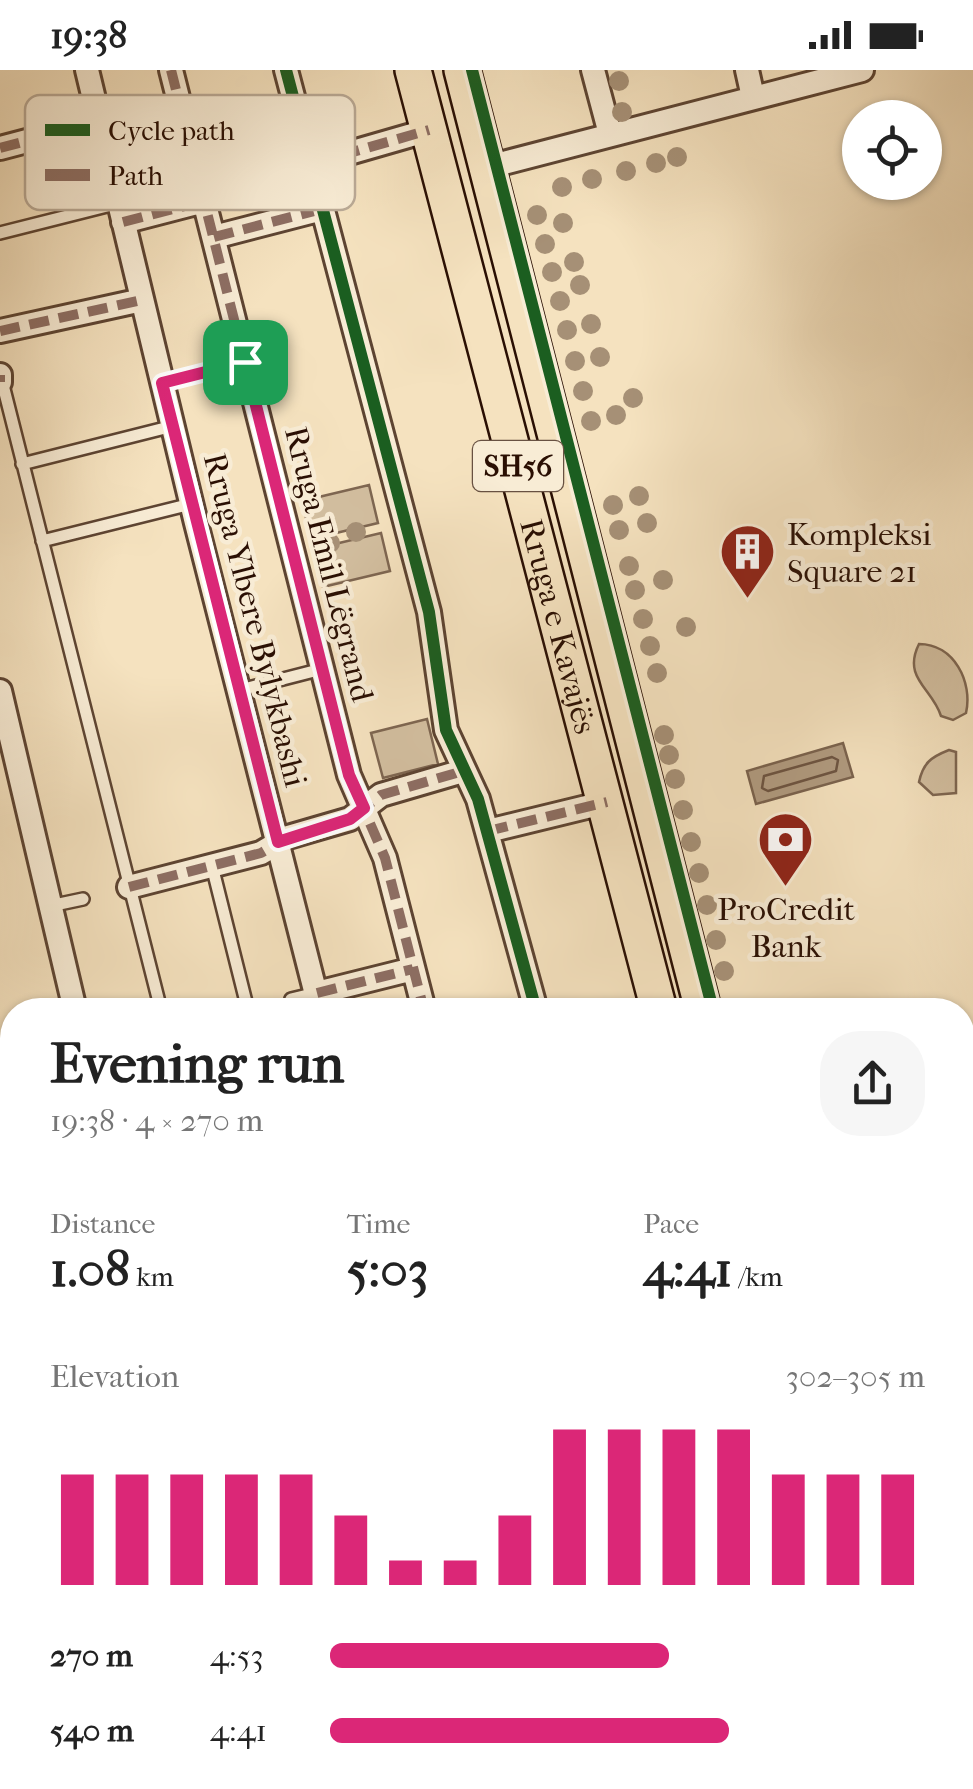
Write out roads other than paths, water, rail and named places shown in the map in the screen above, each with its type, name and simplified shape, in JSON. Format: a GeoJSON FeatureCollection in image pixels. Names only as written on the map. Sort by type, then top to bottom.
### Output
{"type":"FeatureCollection","features":[{"type":"Feature","properties":{"kind":"main road","name":"Rruga e Kavajës"},"geometry":{"type":"LineString","coordinates":[[413,70],[657,998]]}},
{"type":"Feature","properties":{"kind":"main road","name":"Rruga e Kavajës"},"geometry":{"type":"LineString","coordinates":[[462,70],[700,998]]}},
{"type":"Feature","properties":{"kind":"street","name":"Rruga Ylbere Bylykbashi"},"geometry":{"type":"LineString","coordinates":[[87,70],[93,95]]}},
{"type":"Feature","properties":{"kind":"street","name":"Rruga Emil Lëgrand"},"geometry":{"type":"LineString","coordinates":[[171,70],[177,95]]}},
{"type":"Feature","properties":{"kind":"street"},"geometry":{"type":"LineString","coordinates":[[286,70],[293,95]]}},
{"type":"Feature","properties":{"kind":"street"},"geometry":{"type":"LineString","coordinates":[[594,70],[610,134]]}},
{"type":"Feature","properties":{"kind":"street"},"geometry":{"type":"LineString","coordinates":[[746,70],[753,97]]}},
{"type":"Feature","properties":{"kind":"street"},"geometry":{"type":"LineString","coordinates":[[488,167],[862,70]]}},
{"type":"Feature","properties":{"kind":"street"},"geometry":{"type":"LineString","coordinates":[[355,151],[429,130]]}},
{"type":"Feature","properties":{"kind":"street"},"geometry":{"type":"LineString","coordinates":[[0,148],[25,141]]}},
{"type":"Feature","properties":{"kind":"street"},"geometry":{"type":"LineString","coordinates":[[121,212],[136,210]]}},
{"type":"Feature","properties":{"kind":"street","name":"Rruga Emil Lëgrand"},"geometry":{"type":"LineString","coordinates":[[206,210],[349,775],[385,858],[421,998]]}},
{"type":"Feature","properties":{"kind":"street"},"geometry":{"type":"LineString","coordinates":[[214,237],[318,210]]}},
{"type":"Feature","properties":{"kind":"street"},"geometry":{"type":"LineString","coordinates":[[322,210],[429,612],[446,730],[488,831],[533,998]]}},
{"type":"Feature","properties":{"kind":"street","name":"Rruga Ylbere Bylykbashi"},"geometry":{"type":"LineString","coordinates":[[121,212],[317,998]]}},
{"type":"Feature","properties":{"kind":"street"},"geometry":{"type":"LineString","coordinates":[[0,331],[142,300]]}},
{"type":"Feature","properties":{"kind":"street"},"geometry":{"type":"LineString","coordinates":[[0,690],[71,998]]}},
{"type":"Feature","properties":{"kind":"street"},"geometry":{"type":"LineString","coordinates":[[124,888],[261,854],[278,842],[350,819],[381,795],[463,771]]}},
{"type":"Feature","properties":{"kind":"street"},"geometry":{"type":"LineString","coordinates":[[488,831],[607,802]]}},
{"type":"Feature","properties":{"kind":"street"},"geometry":{"type":"LineString","coordinates":[[330,998],[413,969]]}},
{"type":"Feature","properties":{"kind":"lane"},"geometry":{"type":"LineString","coordinates":[[0,233],[121,212]]}},
{"type":"Feature","properties":{"kind":"lane"},"geometry":{"type":"LineString","coordinates":[[162,383],[245,362]]}},
{"type":"Feature","properties":{"kind":"lane"},"geometry":{"type":"LineString","coordinates":[[1,379],[124,888],[156,998]]}},
{"type":"Feature","properties":{"kind":"lane"},"geometry":{"type":"LineString","coordinates":[[22,464],[173,426]]}},
{"type":"Feature","properties":{"kind":"lane"},"geometry":{"type":"LineString","coordinates":[[42,541],[191,504]]}},
{"type":"Feature","properties":{"kind":"lane"},"geometry":{"type":"LineString","coordinates":[[240,690],[322,669]]}},
{"type":"Feature","properties":{"kind":"lane"},"geometry":{"type":"LineString","coordinates":[[212,866],[246,998]]}},
{"type":"Feature","properties":{"kind":"lane"},"geometry":{"type":"LineString","coordinates":[[50,906],[83,898]]}},
{"type":"Feature","properties":{"kind":"water"},"geometry":{"type":"Polygon","coordinates":[[[843,743],[853,777],[756,804],[747,771],[843,743]]]}},
{"type":"Feature","properties":{"kind":"place","name":"Kompleksi Square 21"},"geometry":{"type":"Point","coordinates":[748,601]}},
{"type":"Feature","properties":{"kind":"place","name":"ProCredit Bank"},"geometry":{"type":"Point","coordinates":[786,889]}}]}
